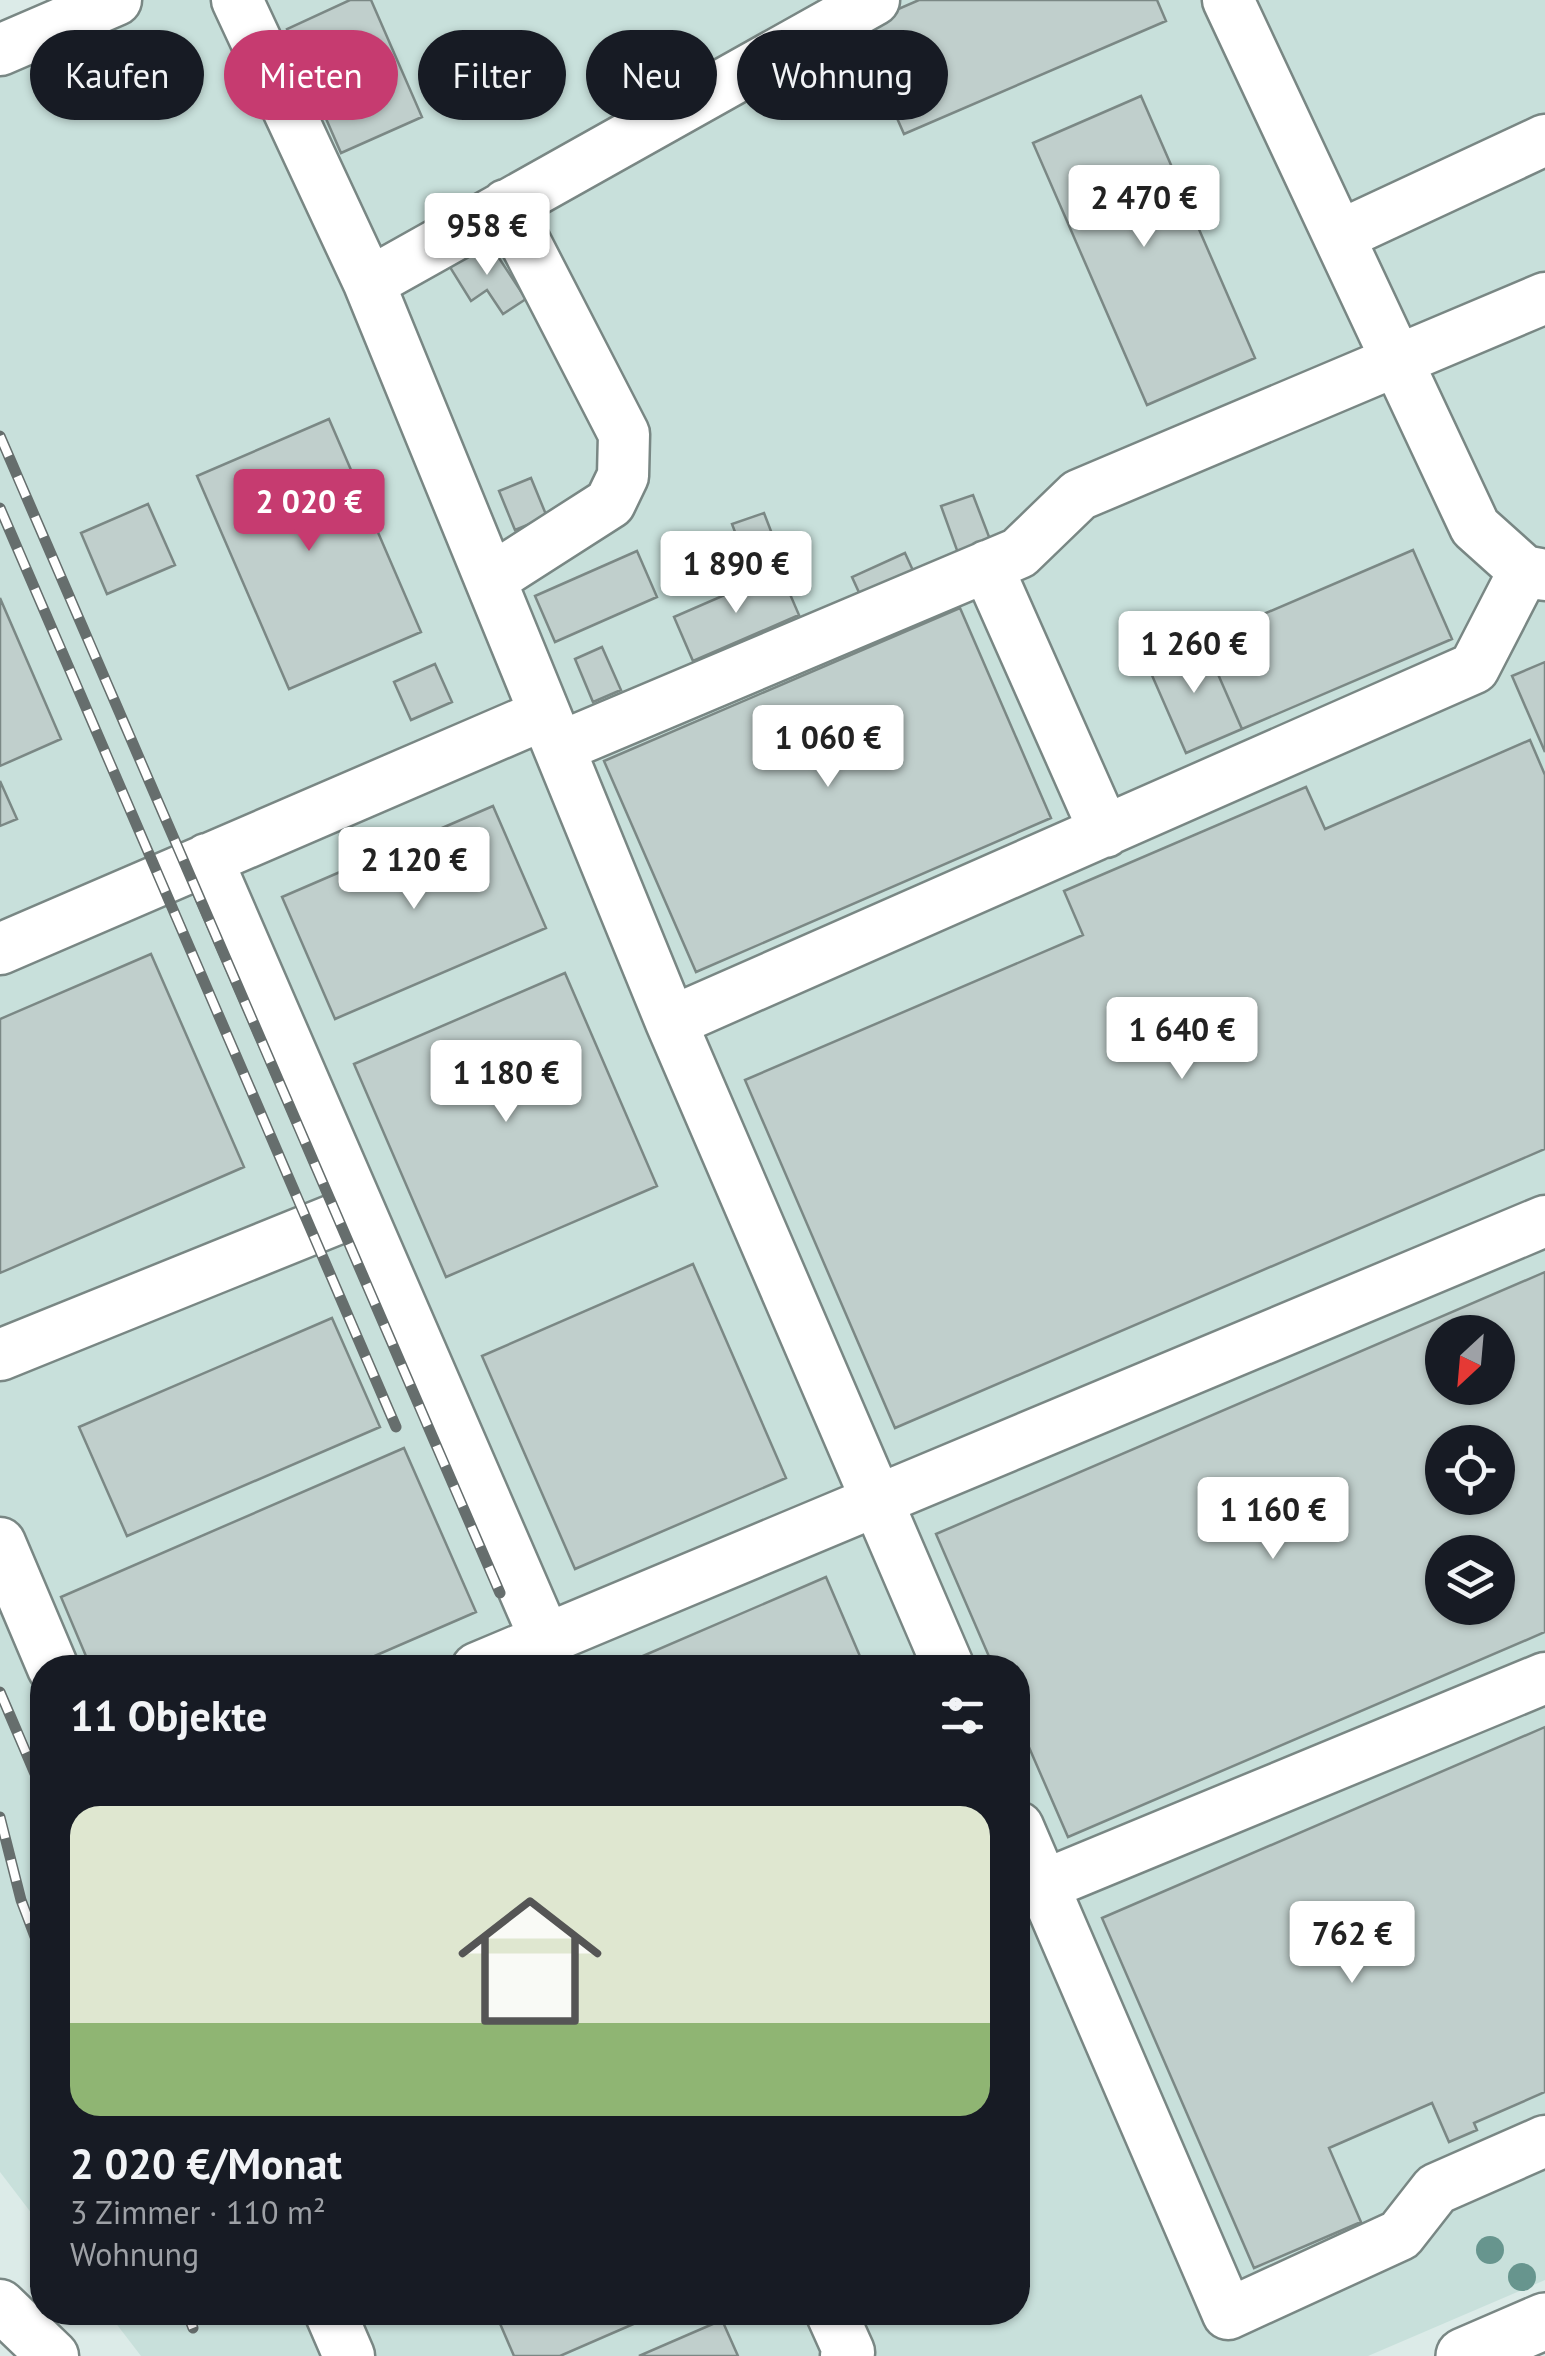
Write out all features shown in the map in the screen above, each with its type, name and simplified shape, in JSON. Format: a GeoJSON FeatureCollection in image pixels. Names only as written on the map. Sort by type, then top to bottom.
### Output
{"type":"FeatureCollection","features":[{"type":"Feature","properties":{"kind":"main road"},"geometry":{"type":"LineString","coordinates":[[1464,2356],[1545,2321]]}},
{"type":"Feature","properties":{"kind":"lane"},"geometry":{"type":"LineString","coordinates":[[0,50],[116,0]]}},
{"type":"Feature","properties":{"kind":"lane"},"geometry":{"type":"LineString","coordinates":[[238,0],[369,283],[493,578],[671,1022],[943,1655]]}},
{"type":"Feature","properties":{"kind":"lane"},"geometry":{"type":"LineString","coordinates":[[369,283],[874,0]]}},
{"type":"Feature","properties":{"kind":"lane"},"geometry":{"type":"LineString","coordinates":[[671,1022],[1474,668],[1534,573],[1476,527],[1228,0]]}},
{"type":"Feature","properties":{"kind":"lane"},"geometry":{"type":"LineString","coordinates":[[1339,236],[1545,140]]}},
{"type":"Feature","properties":{"kind":"lane"},"geometry":{"type":"LineString","coordinates":[[493,578],[610,503],[623,476],[624,434],[506,204]]}},
{"type":"Feature","properties":{"kind":"lane"},"geometry":{"type":"LineString","coordinates":[[0,948],[208,860],[1019,553],[1079,495],[1545,298]]}},
{"type":"Feature","properties":{"kind":"lane"},"geometry":{"type":"LineString","coordinates":[[987,566],[1104,832]]}},
{"type":"Feature","properties":{"kind":"lane"},"geometry":{"type":"LineString","coordinates":[[208,860],[356,1211],[545,1638]]}},
{"type":"Feature","properties":{"kind":"lane"},"geometry":{"type":"LineString","coordinates":[[0,1355],[356,1211]]}},
{"type":"Feature","properties":{"kind":"lane"},"geometry":{"type":"LineString","coordinates":[[506,1655],[1545,1221]]}},
{"type":"Feature","properties":{"kind":"lane"},"geometry":{"type":"LineString","coordinates":[[0,1544],[47,1655]]}},
{"type":"Feature","properties":{"kind":"lane"},"geometry":{"type":"LineString","coordinates":[[1545,1678],[1030,1890],[1228,2314],[1400,2235],[1436,2189],[1545,2141]]}},
{"type":"Feature","properties":{"kind":"lane"},"geometry":{"type":"LineString","coordinates":[[0,2304],[54,2356]]}},
{"type":"Feature","properties":{"kind":"lane"},"geometry":{"type":"LineString","coordinates":[[336,2325],[349,2356]]}},
{"type":"Feature","properties":{"kind":"lane"},"geometry":{"type":"LineString","coordinates":[[837,2325],[849,2352],[846,2356]]}},
{"type":"Feature","properties":{"kind":"shaded area"},"geometry":{"type":"Polygon","coordinates":[[[57,0],[1545,0],[1545,2280],[1368,2356],[141,2356],[117,2325],[1030,2325],[1030,1655],[30,1655],[30,2211],[0,2172],[0,24],[57,0]]]}},
{"type":"Feature","properties":{"kind":"building"},"geometry":{"type":"Polygon","coordinates":[[[350,0],[371,0],[384,30],[287,30],[350,0]]]}},
{"type":"Feature","properties":{"kind":"building"},"geometry":{"type":"Polygon","coordinates":[[[919,0],[1157,0],[1166,21],[948,115],[948,30],[857,27],[919,0]]]}},
{"type":"Feature","properties":{"kind":"building"},"geometry":{"type":"Polygon","coordinates":[[[398,62],[418,108],[418,119],[341,153],[327,120],[398,120],[398,62]]]}},
{"type":"Feature","properties":{"kind":"building"},"geometry":{"type":"Polygon","coordinates":[[[1141,96],[1255,358],[1147,405],[1033,143],[1141,96]]]}},
{"type":"Feature","properties":{"kind":"building"},"geometry":{"type":"Polygon","coordinates":[[[898,120],[936,120],[904,134],[898,120]]]}},
{"type":"Feature","properties":{"kind":"building"},"geometry":{"type":"Polygon","coordinates":[[[481,243],[491,259],[497,255],[526,299],[503,314],[487,290],[471,301],[448,264],[481,243]]]}},
{"type":"Feature","properties":{"kind":"building"},"geometry":{"type":"Polygon","coordinates":[[[329,419],[421,632],[289,689],[197,476],[329,419]]]}},
{"type":"Feature","properties":{"kind":"building"},"geometry":{"type":"Polygon","coordinates":[[[531,478],[547,517],[515,530],[499,491],[531,478]]]}},
{"type":"Feature","properties":{"kind":"building"},"geometry":{"type":"Polygon","coordinates":[[[973,495],[991,542],[958,553],[941,506],[973,495]]]}},
{"type":"Feature","properties":{"kind":"building"},"geometry":{"type":"Polygon","coordinates":[[[148,504],[175,565],[107,594],[81,533],[148,504]]]}},
{"type":"Feature","properties":{"kind":"building"},"geometry":{"type":"Polygon","coordinates":[[[764,513],[779,552],[747,564],[732,524],[764,513]]]}},
{"type":"Feature","properties":{"kind":"building"},"geometry":{"type":"Polygon","coordinates":[[[1413,550],[1452,639],[1242,729],[1203,640],[1413,550]]]}},
{"type":"Feature","properties":{"kind":"building"},"geometry":{"type":"Polygon","coordinates":[[[637,551],[657,597],[555,642],[535,596],[637,551]]]}},
{"type":"Feature","properties":{"kind":"building"},"geometry":{"type":"Polygon","coordinates":[[[905,553],[915,575],[862,599],[852,577],[905,553]]]}},
{"type":"Feature","properties":{"kind":"building"},"geometry":{"type":"Polygon","coordinates":[[[780,571],[799,615],[693,661],[674,617],[780,571]]]}},
{"type":"Feature","properties":{"kind":"building"},"geometry":{"type":"Polygon","coordinates":[[[0,598],[61,739],[0,766],[0,598]]]}},
{"type":"Feature","properties":{"kind":"building"},"geometry":{"type":"Polygon","coordinates":[[[960,608],[1051,818],[696,972],[604,761],[960,608]]]}},
{"type":"Feature","properties":{"kind":"building"},"geometry":{"type":"Polygon","coordinates":[[[1203,640],[1242,729],[1186,753],[1147,664],[1203,640]]]}},
{"type":"Feature","properties":{"kind":"building"},"geometry":{"type":"Polygon","coordinates":[[[602,647],[621,690],[593,702],[575,659],[602,647]]]}},
{"type":"Feature","properties":{"kind":"building"},"geometry":{"type":"Polygon","coordinates":[[[1545,662],[1545,752],[1512,676],[1545,662]]]}},
{"type":"Feature","properties":{"kind":"building"},"geometry":{"type":"Polygon","coordinates":[[[435,664],[452,702],[411,720],[394,682],[435,664]]]}},
{"type":"Feature","properties":{"kind":"building"},"geometry":{"type":"Polygon","coordinates":[[[1530,740],[1545,775],[1545,1149],[895,1428],[745,1080],[1083,935],[1064,891],[1306,787],[1325,829],[1530,740]]]}},
{"type":"Feature","properties":{"kind":"building"},"geometry":{"type":"Polygon","coordinates":[[[0,781],[17,819],[0,826],[0,781]]]}},
{"type":"Feature","properties":{"kind":"building"},"geometry":{"type":"Polygon","coordinates":[[[493,806],[546,928],[335,1019],[282,897],[493,806]]]}},
{"type":"Feature","properties":{"kind":"building"},"geometry":{"type":"Polygon","coordinates":[[[151,954],[244,1167],[0,1273],[0,1019],[151,954]]]}},
{"type":"Feature","properties":{"kind":"building"},"geometry":{"type":"Polygon","coordinates":[[[565,973],[657,1186],[446,1277],[354,1064],[565,973]]]}},
{"type":"Feature","properties":{"kind":"building"},"geometry":{"type":"Polygon","coordinates":[[[693,1264],[786,1478],[575,1569],[482,1356],[693,1264]]]}},
{"type":"Feature","properties":{"kind":"building"},"geometry":{"type":"Polygon","coordinates":[[[1545,1272],[1545,1632],[1068,1837],[1030,1750],[1030,1655],[988,1655],[936,1534],[1425,1324],[1425,1405],[1515,1405],[1515,1315],[1445,1315],[1545,1272]]]}},
{"type":"Feature","properties":{"kind":"building"},"geometry":{"type":"Polygon","coordinates":[[[332,1318],[380,1427],[127,1536],[79,1427],[332,1318]]]}},
{"type":"Feature","properties":{"kind":"building"},"geometry":{"type":"Polygon","coordinates":[[[404,1448],[476,1612],[377,1655],[86,1655],[61,1597],[404,1448]]]}},
{"type":"Feature","properties":{"kind":"building"},"geometry":{"type":"Polygon","coordinates":[[[826,1577],[859,1655],[645,1655],[826,1577]]]}},
{"type":"Feature","properties":{"kind":"building"},"geometry":{"type":"Polygon","coordinates":[[[1545,1727],[1545,2092],[1474,2123],[1477,2130],[1449,2142],[1432,2103],[1329,2148],[1361,2222],[1254,2268],[1102,1918],[1545,1727]]]}},
{"type":"Feature","properties":{"kind":"building"},"geometry":{"type":"Polygon","coordinates":[[[501,2325],[631,2325],[560,2356],[514,2356],[501,2325]]]}},
{"type":"Feature","properties":{"kind":"building"},"geometry":{"type":"Polygon","coordinates":[[[710,2325],[724,2325],[738,2356],[639,2356],[710,2325]]]}},
{"type":"Feature","properties":{"kind":"railway"},"geometry":{"type":"LineString","coordinates":[[0,436],[500,1593]]}},
{"type":"Feature","properties":{"kind":"railway"},"geometry":{"type":"LineString","coordinates":[[0,508],[396,1427]]}},
{"type":"Feature","properties":{"kind":"railway"},"geometry":{"type":"LineString","coordinates":[[0,1692],[30,1762]]}},
{"type":"Feature","properties":{"kind":"railway"},"geometry":{"type":"LineString","coordinates":[[0,1817],[30,1924]]}}]}
